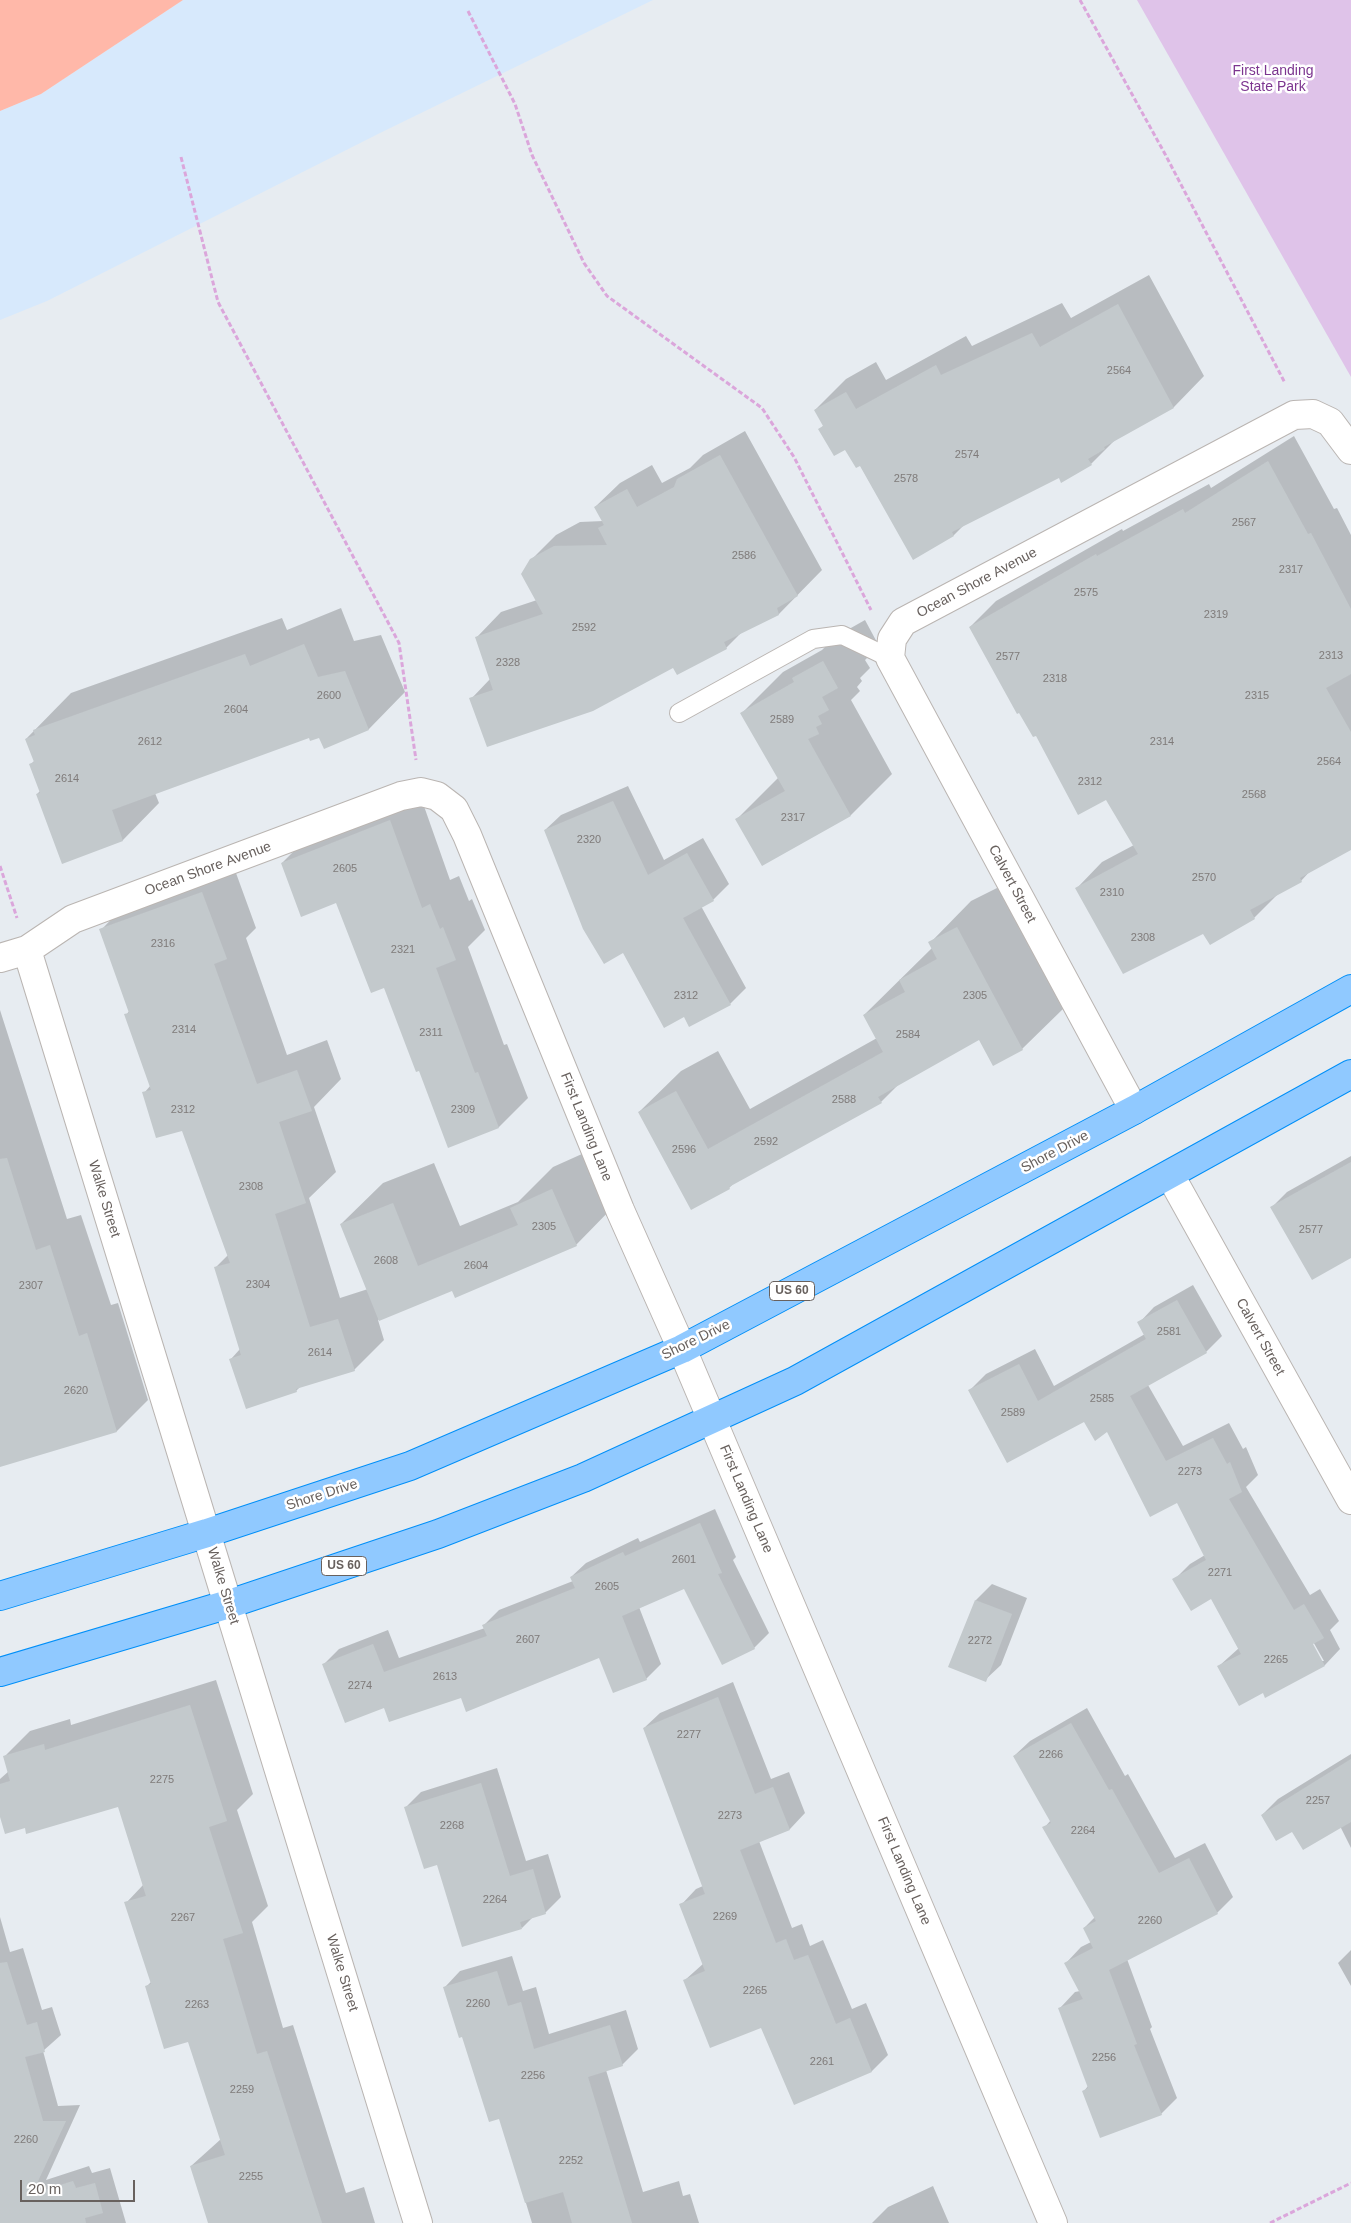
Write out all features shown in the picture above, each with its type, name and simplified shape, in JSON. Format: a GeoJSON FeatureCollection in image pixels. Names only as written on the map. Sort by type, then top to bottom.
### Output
{"type":"FeatureCollection","features":[{"type":"Feature","properties":{"kind":"highway","name":"Shore Drive"},"geometry":{"type":"LineString","coordinates":[[0,1596],[207,1533],[410,1466],[682,1349],[1134,1110],[1351,989]]}},
{"type":"Feature","properties":{"kind":"highway","name":"US 60"},"geometry":{"type":"LineString","coordinates":[[0,1672],[229,1604],[459,1526],[583,1478],[795,1381],[1351,1074]]}},
{"type":"Feature","properties":{"kind":"street"},"geometry":{"type":"LineString","coordinates":[[1294,415],[1313,414],[1330,422],[1351,450]]}},
{"type":"Feature","properties":{"kind":"street","name":"Ocean Shore Avenue"},"geometry":{"type":"LineString","coordinates":[[890,658],[892,639],[903,622],[1294,415]]}},
{"type":"Feature","properties":{"kind":"street","name":"Calvert Street"},"geometry":{"type":"LineString","coordinates":[[890,658],[1134,1110]]}},
{"type":"Feature","properties":{"kind":"street","name":"Ocean Shore Avenue"},"geometry":{"type":"LineString","coordinates":[[0,958],[27,950],[73,919],[400,796],[421,792]]}},
{"type":"Feature","properties":{"kind":"street","name":"First Landing Lane"},"geometry":{"type":"LineString","coordinates":[[421,792],[437,796],[454,809],[467,835],[620,1210],[712,1419],[1053,2223]]}},
{"type":"Feature","properties":{"kind":"street","name":"Walke Street"},"geometry":{"type":"LineString","coordinates":[[27,950],[418,2223]]}},
{"type":"Feature","properties":{"kind":"street","name":"Calvert Street"},"geometry":{"type":"LineString","coordinates":[[1170,1175],[1351,1500]]}},
{"type":"Feature","properties":{"kind":"lane"},"geometry":{"type":"LineString","coordinates":[[679,713],[813,639],[842,635],[890,658]]}},
{"type":"Feature","properties":{"kind":"path"},"geometry":{"type":"LineString","coordinates":[[1080,0],[1165,154],[1289,391],[1294,415]]}},
{"type":"Feature","properties":{"kind":"path"},"geometry":{"type":"LineString","coordinates":[[468,11],[515,104],[532,154],[584,263],[607,296],[762,408],[794,457],[877,621],[890,658]]}},
{"type":"Feature","properties":{"kind":"path"},"geometry":{"type":"LineString","coordinates":[[181,157],[218,302],[399,643],[421,792]]}},
{"type":"Feature","properties":{"kind":"path"},"geometry":{"type":"LineString","coordinates":[[0,866],[27,950]]}},
{"type":"Feature","properties":{"kind":"path"},"geometry":{"type":"LineString","coordinates":[[1270,2223],[1351,2183]]}},
{"type":"Feature","properties":{"kind":"green space","name":"First Landing State Park"},"geometry":{"type":"Polygon","coordinates":[[[1137,0],[1351,0],[1351,377],[1137,0]]]}},
{"type":"Feature","properties":{"kind":"sand"},"geometry":{"type":"Polygon","coordinates":[[[183,0],[653,0],[380,133],[47,301],[0,320],[0,111],[41,94],[183,0]]]}},
{"type":"Feature","properties":{"kind":"shaded area"},"geometry":{"type":"Polygon","coordinates":[[[0,0],[183,0],[41,94],[0,111],[0,0]]]}},
{"type":"Feature","properties":{"kind":"building"},"geometry":{"type":"Polygon","coordinates":[[[1118,304],[1174,408],[1104,447],[1105,449],[1088,459],[1092,465],[1061,483],[1059,478],[952,532],[954,536],[913,560],[860,466],[856,468],[845,450],[834,456],[818,429],[823,426],[814,410],[846,392],[856,409],[936,365],[941,375],[1032,333],[1040,347],[1118,304]]]}},
{"type":"Feature","properties":{"kind":"building"},"geometry":{"type":"Polygon","coordinates":[[[720,455],[798,596],[777,608],[779,615],[724,642],[727,649],[677,675],[673,668],[593,711],[487,747],[469,698],[493,690],[475,637],[543,614],[521,574],[530,559],[554,546],[607,545],[598,528],[604,525],[594,507],[627,489],[637,507],[674,487],[677,479],[720,455]]]}},
{"type":"Feature","properties":{"kind":"building"},"geometry":{"type":"Polygon","coordinates":[[[1268,461],[1308,534],[1311,533],[1351,609],[1351,674],[1326,688],[1351,732],[1351,850],[1300,878],[1302,882],[1250,910],[1255,919],[1210,945],[1203,934],[1123,974],[1075,888],[1138,854],[1106,800],[1078,815],[1036,736],[1033,737],[1019,713],[1017,714],[969,627],[1096,554],[1097,556],[1183,509],[1185,513],[1268,461]]]}},
{"type":"Feature","properties":{"kind":"building"},"geometry":{"type":"Polygon","coordinates":[[[304,644],[318,677],[345,671],[369,730],[324,749],[319,738],[310,741],[309,738],[112,810],[123,841],[62,864],[36,794],[40,793],[29,764],[34,762],[25,739],[35,735],[33,730],[245,654],[250,666],[304,644]]]}},
{"type":"Feature","properties":{"kind":"building"},"geometry":{"type":"Polygon","coordinates":[[[823,661],[838,688],[822,697],[829,710],[818,716],[822,724],[816,727],[819,734],[808,739],[851,816],[762,866],[735,819],[785,791],[740,713],[794,682],[792,678],[823,661]]]}},
{"type":"Feature","properties":{"kind":"building"},"geometry":{"type":"Polygon","coordinates":[[[613,801],[648,875],[687,853],[714,901],[683,918],[731,1005],[689,1027],[684,1017],[664,1028],[623,953],[604,964],[583,929],[544,830],[613,801]]]}},
{"type":"Feature","properties":{"kind":"building"},"geometry":{"type":"Polygon","coordinates":[[[390,820],[422,908],[430,904],[440,929],[443,927],[456,960],[436,968],[475,1073],[478,1072],[499,1128],[448,1148],[419,1071],[416,1072],[384,988],[371,993],[336,903],[301,917],[281,863],[390,820]]]}},
{"type":"Feature","properties":{"kind":"building"},"geometry":{"type":"Polygon","coordinates":[[[202,892],[227,959],[214,964],[257,1084],[297,1070],[312,1111],[279,1122],[306,1203],[275,1214],[310,1327],[338,1319],[355,1371],[296,1389],[297,1392],[246,1409],[229,1359],[241,1355],[214,1267],[230,1263],[182,1131],[156,1138],[142,1092],[151,1090],[124,1014],[129,1013],[99,929],[202,892]]]}},
{"type":"Feature","properties":{"kind":"building"},"geometry":{"type":"Polygon","coordinates":[[[957,927],[1023,1050],[993,1066],[979,1040],[878,1097],[882,1103],[691,1210],[638,1112],[676,1091],[708,1149],[883,1052],[863,1015],[905,992],[899,980],[937,959],[928,942],[957,927]]]}},
{"type":"Feature","properties":{"kind":"building"},"geometry":{"type":"Polygon","coordinates":[[[7,1158],[36,1250],[50,1245],[79,1336],[87,1333],[117,1432],[0,1467],[0,1159],[7,1158]]]}},
{"type":"Feature","properties":{"kind":"building"},"geometry":{"type":"Polygon","coordinates":[[[1351,1162],[1351,1258],[1312,1280],[1270,1207],[1351,1162]]]}},
{"type":"Feature","properties":{"kind":"building"},"geometry":{"type":"Polygon","coordinates":[[[552,1189],[577,1246],[455,1298],[452,1291],[379,1321],[340,1224],[393,1203],[418,1266],[518,1225],[510,1208],[552,1189]]]}},
{"type":"Feature","properties":{"kind":"building"},"geometry":{"type":"Polygon","coordinates":[[[1177,1300],[1207,1353],[1130,1396],[1166,1461],[1213,1438],[1227,1464],[1230,1462],[1242,1492],[1229,1499],[1294,1610],[1304,1604],[1324,1638],[1313,1644],[1325,1666],[1265,1698],[1263,1693],[1239,1706],[1217,1666],[1241,1654],[1211,1599],[1191,1611],[1172,1579],[1206,1560],[1177,1503],[1150,1517],[1107,1432],[1095,1441],[1084,1422],[1007,1463],[968,1390],[1019,1364],[1038,1401],[1146,1339],[1137,1322],[1177,1300]]]}},
{"type":"Feature","properties":{"kind":"building"},"geometry":{"type":"Polygon","coordinates":[[[700,1523],[722,1573],[718,1574],[755,1649],[722,1665],[684,1589],[622,1616],[647,1680],[613,1693],[599,1658],[466,1712],[461,1698],[389,1722],[384,1708],[345,1723],[322,1664],[373,1644],[384,1672],[487,1636],[482,1625],[575,1588],[570,1577],[623,1552],[625,1556],[700,1523]]]}},
{"type":"Feature","properties":{"kind":"building"},"geometry":{"type":"Polygon","coordinates":[[[975,1600],[1012,1614],[986,1682],[948,1667],[975,1600]]]}},
{"type":"Feature","properties":{"kind":"building"},"geometry":{"type":"Polygon","coordinates":[[[718,1697],[755,1794],[773,1787],[790,1830],[740,1850],[776,1943],[786,1939],[794,1960],[808,1955],[836,2024],[850,2018],[872,2072],[794,2105],[761,2028],[710,2048],[683,1980],[705,1971],[679,1904],[705,1894],[643,1728],[718,1697]]]}},
{"type":"Feature","properties":{"kind":"building"},"geometry":{"type":"Polygon","coordinates":[[[190,1705],[227,1821],[209,1827],[243,1933],[223,1939],[257,2054],[267,2051],[322,2223],[208,2223],[190,2166],[225,2155],[188,2042],[164,2049],[145,1986],[151,1984],[124,1902],[146,1896],[118,1807],[26,1834],[25,1828],[5,1834],[0,1817],[0,1784],[10,1781],[3,1756],[44,1744],[45,1750],[190,1705]]]}},
{"type":"Feature","properties":{"kind":"building"},"geometry":{"type":"Polygon","coordinates":[[[1071,1723],[1109,1790],[1112,1789],[1159,1873],[1189,1858],[1218,1914],[1109,1970],[1137,2044],[1134,2045],[1162,2115],[1100,2138],[1082,2091],[1088,2088],[1058,2008],[1083,1999],[1064,1963],[1093,1948],[1083,1928],[1096,1921],[1042,1827],[1051,1823],[1013,1756],[1071,1723]]]}},
{"type":"Feature","properties":{"kind":"building"},"geometry":{"type":"Polygon","coordinates":[[[1351,1759],[1351,1822],[1303,1850],[1292,1832],[1276,1841],[1261,1815],[1351,1759]]]}},
{"type":"Feature","properties":{"kind":"building"},"geometry":{"type":"Polygon","coordinates":[[[481,1783],[510,1876],[533,1869],[546,1914],[520,1922],[522,1929],[462,1947],[437,1865],[424,1869],[404,1807],[481,1783]]]}},
{"type":"Feature","properties":{"kind":"building"},"geometry":{"type":"Polygon","coordinates":[[[7,1962],[27,2025],[37,2022],[45,2052],[25,2057],[43,2121],[66,2121],[32,2194],[73,2181],[76,2188],[95,2183],[103,2213],[85,2218],[86,2223],[0,2223],[0,1963],[7,1962]]]}},
{"type":"Feature","properties":{"kind":"building"},"geometry":{"type":"Polygon","coordinates":[[[497,1971],[508,2006],[521,2002],[534,2049],[610,2025],[623,2066],[588,2077],[632,2223],[572,2223],[563,2192],[525,2203],[499,2119],[489,2122],[462,2037],[459,2038],[443,1987],[497,1971]]]}}]}
